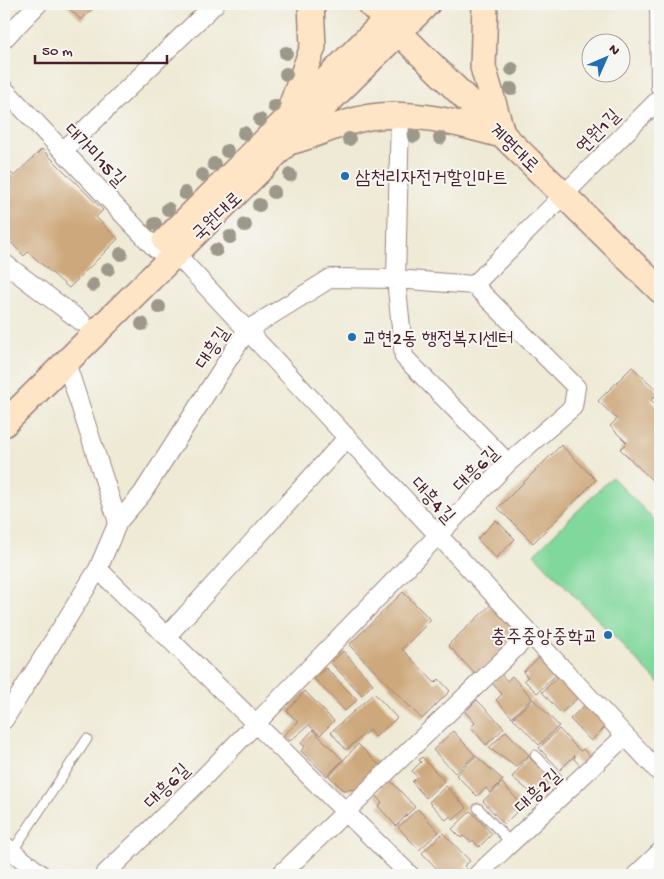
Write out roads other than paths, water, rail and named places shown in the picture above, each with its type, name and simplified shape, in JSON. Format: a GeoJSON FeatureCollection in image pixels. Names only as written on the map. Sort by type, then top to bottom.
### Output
{"type":"FeatureCollection","features":[{"type":"Feature","properties":{"kind":"street"},"geometry":{"type":"LineString","coordinates":[[4,39],[38,4]]}},
{"type":"Feature","properties":{"kind":"street"},"geometry":{"type":"LineString","coordinates":[[64,151],[215,4]]}},
{"type":"Feature","properties":{"kind":"street"},"geometry":{"type":"LineString","coordinates":[[311,4],[313,47],[287,132],[369,117],[400,115],[436,118],[503,135]]}},
{"type":"Feature","properties":{"kind":"street","name":"국원대로"},"geometry":{"type":"LineString","coordinates":[[4,424],[66,362],[166,252],[287,132],[389,15],[427,4]]}},
{"type":"Feature","properties":{"kind":"street"},"geometry":{"type":"LineString","coordinates":[[485,4],[483,67],[503,135]]}},
{"type":"Feature","properties":{"kind":"street"},"geometry":{"type":"LineString","coordinates":[[659,4],[660,87]]}},
{"type":"Feature","properties":{"kind":"street","name":"계명대로"},"geometry":{"type":"LineString","coordinates":[[389,15],[503,135],[564,193],[660,290]]}},
{"type":"Feature","properties":{"kind":"street","name":"대가미15길"},"geometry":{"type":"LineString","coordinates":[[4,89],[166,252]]}},
{"type":"Feature","properties":{"kind":"street","name":"연원1길"},"geometry":{"type":"LineString","coordinates":[[564,193],[660,98]]}},
{"type":"Feature","properties":{"kind":"street"},"geometry":{"type":"LineString","coordinates":[[400,115],[396,279],[404,357],[508,463]]}},
{"type":"Feature","properties":{"kind":"street"},"geometry":{"type":"LineString","coordinates":[[474,285],[564,193]]}},
{"type":"Feature","properties":{"kind":"street","name":"국원대로"},"geometry":{"type":"LineString","coordinates":[[4,400],[82,322],[166,252]]}},
{"type":"Feature","properties":{"kind":"street","name":"대흥4길"},"geometry":{"type":"LineString","coordinates":[[166,252],[246,330],[660,773]]}},
{"type":"Feature","properties":{"kind":"street"},"geometry":{"type":"LineString","coordinates":[[4,263],[82,322]]}},
{"type":"Feature","properties":{"kind":"street","name":"대흥길"},"geometry":{"type":"LineString","coordinates":[[4,720],[98,568],[118,522],[142,494],[246,330],[331,278],[396,279],[474,285]]}},
{"type":"Feature","properties":{"kind":"street","name":"대흥6길"},"geometry":{"type":"LineString","coordinates":[[104,875],[255,724],[508,463],[573,407],[576,387],[474,285]]}},
{"type":"Feature","properties":{"kind":"street"},"geometry":{"type":"LineString","coordinates":[[66,362],[118,522]]}},
{"type":"Feature","properties":{"kind":"street"},"geometry":{"type":"LineString","coordinates":[[167,636],[347,438]]}},
{"type":"Feature","properties":{"kind":"street"},"geometry":{"type":"LineString","coordinates":[[98,568],[410,875]]}},
{"type":"Feature","properties":{"kind":"street"},"geometry":{"type":"LineString","coordinates":[[280,875],[530,634]]}},
{"type":"Feature","properties":{"kind":"street","name":"대흥2길"},"geometry":{"type":"LineString","coordinates":[[477,875],[625,736]]}},
{"type":"Feature","properties":{"kind":"street"},"geometry":{"type":"LineString","coordinates":[[8,849],[42,875]]}},
{"type":"Feature","properties":{"kind":"street"},"geometry":{"type":"LineString","coordinates":[[636,875],[660,852]]}},
{"type":"Feature","properties":{"kind":"lane"},"geometry":{"type":"LineString","coordinates":[[8,849],[87,739]]}},
{"type":"Feature","properties":{"kind":"lane"},"geometry":{"type":"LineString","coordinates":[[535,755],[568,790]]}},
{"type":"Feature","properties":{"kind":"lane"},"geometry":{"type":"LineString","coordinates":[[478,808],[511,843]]}},
{"type":"Feature","properties":{"kind":"place","name":"삼천리자전거할인마트"},"geometry":{"type":"Point","coordinates":[345,176]}},
{"type":"Feature","properties":{"kind":"place","name":"교현2동 행정복지센터"},"geometry":{"type":"Point","coordinates":[352,337]}},
{"type":"Feature","properties":{"kind":"place","name":"충주중앙중학교"},"geometry":{"type":"Point","coordinates":[608,635]}}]}
